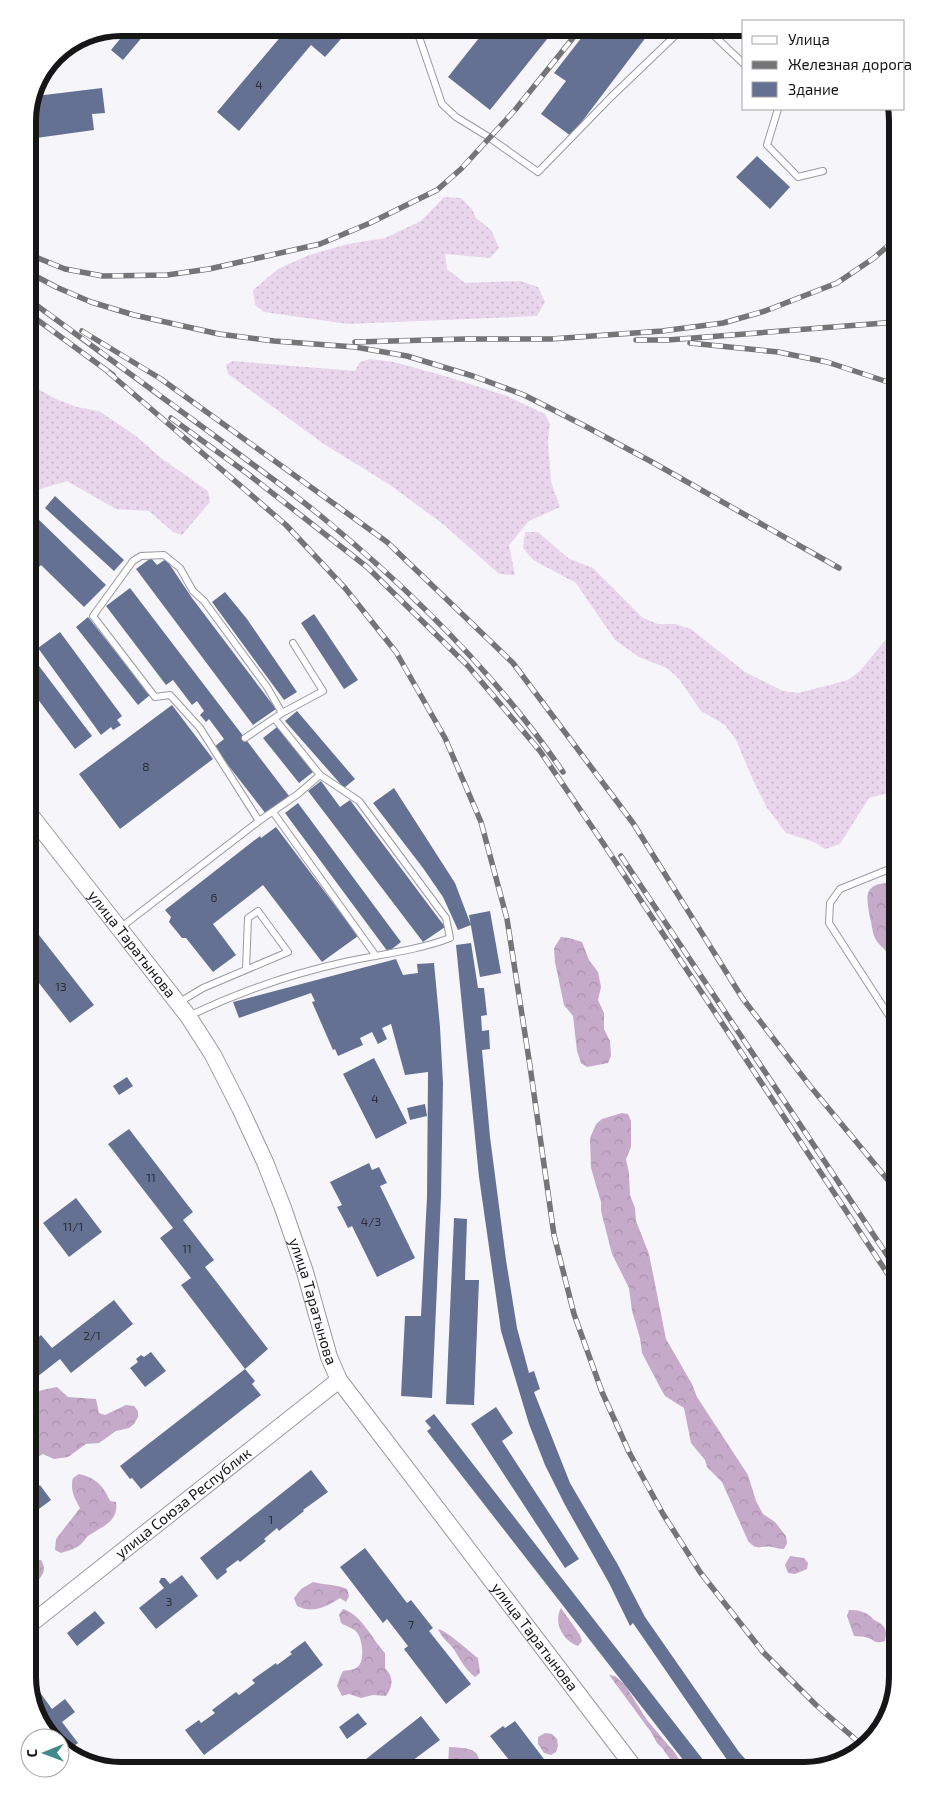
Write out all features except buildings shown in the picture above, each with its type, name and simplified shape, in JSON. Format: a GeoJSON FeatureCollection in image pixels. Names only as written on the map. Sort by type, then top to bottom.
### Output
{"type":"FeatureCollection","features":[{"type":"Feature","properties":{"kind":"street","name":"улица Таратынова"},"geometry":{"type":"LineString","coordinates":[[36,822],[188,1016],[213,1056],[265,1162],[293,1236],[329,1357],[339,1380],[630,1762]]}},
{"type":"Feature","properties":{"kind":"street","name":"улица Союза Республик"},"geometry":{"type":"LineString","coordinates":[[36,1620],[339,1380]]}},
{"type":"Feature","properties":{"kind":"lane"},"geometry":{"type":"LineString","coordinates":[[419,36],[442,104],[456,117],[538,172],[675,36]]}},
{"type":"Feature","properties":{"kind":"lane"},"geometry":{"type":"LineString","coordinates":[[714,36],[742,62]]}},
{"type":"Feature","properties":{"kind":"lane"},"geometry":{"type":"LineString","coordinates":[[778,110],[766,145],[798,177],[823,171]]}},
{"type":"Feature","properties":{"kind":"lane"},"geometry":{"type":"LineString","coordinates":[[259,821],[200,728],[170,695],[155,697],[93,616],[133,561],[141,556],[164,554],[180,568],[193,591],[204,601],[267,687],[282,713]]}},
{"type":"Feature","properties":{"kind":"lane"},"geometry":{"type":"LineString","coordinates":[[245,738],[282,713],[323,691],[293,643]]}},
{"type":"Feature","properties":{"kind":"lane"},"geometry":{"type":"LineString","coordinates":[[188,1016],[229,997],[309,970],[418,948],[450,938],[446,918],[359,801],[320,775],[275,719]]}},
{"type":"Feature","properties":{"kind":"lane"},"geometry":{"type":"LineString","coordinates":[[119,929],[259,821],[298,794],[320,775]]}},
{"type":"Feature","properties":{"kind":"lane"},"geometry":{"type":"LineString","coordinates":[[273,812],[376,956]]}},
{"type":"Feature","properties":{"kind":"lane"},"geometry":{"type":"LineString","coordinates":[[889,869],[840,888],[830,903],[829,922],[889,1014]]}},
{"type":"Feature","properties":{"kind":"lane"},"geometry":{"type":"LineString","coordinates":[[177,1004],[203,988],[288,952],[258,912],[248,918],[246,969]]}},
{"type":"Feature","properties":{"kind":"shaded area"},"geometry":{"type":"Polygon","coordinates":[[[444,197],[461,198],[472,209],[476,218],[491,230],[499,248],[490,258],[445,254],[447,269],[465,283],[520,281],[538,287],[545,302],[537,316],[348,324],[264,312],[255,305],[253,290],[278,269],[309,255],[348,244],[385,238],[421,221],[444,197]]]}},
{"type":"Feature","properties":{"kind":"shaded area"},"geometry":{"type":"Polygon","coordinates":[[[370,359],[394,362],[448,377],[507,396],[545,414],[550,424],[548,441],[551,482],[560,507],[529,521],[509,545],[515,575],[499,574],[444,525],[390,485],[324,444],[228,374],[226,365],[233,361],[355,371],[360,362],[370,359]]]}},
{"type":"Feature","properties":{"kind":"shaded area"},"geometry":{"type":"Polygon","coordinates":[[[36,388],[58,400],[77,407],[99,411],[136,436],[161,458],[208,491],[210,502],[182,535],[173,532],[149,511],[116,509],[67,481],[37,490],[36,388]]]}},
{"type":"Feature","properties":{"kind":"shaded area"},"geometry":{"type":"Polygon","coordinates":[[[525,532],[538,532],[568,558],[593,568],[643,618],[658,624],[675,624],[691,629],[745,672],[783,691],[798,693],[848,680],[860,671],[889,637],[889,793],[869,798],[840,844],[825,849],[814,842],[786,833],[767,808],[736,740],[725,725],[701,711],[679,679],[667,668],[639,657],[615,640],[576,583],[533,560],[523,548],[525,532]]]}},
{"type":"Feature","properties":{"kind":"green space"},"geometry":{"type":"Polygon","coordinates":[[[886,883],[889,886],[889,956],[874,936],[867,900],[870,890],[878,884],[886,883]]]}},
{"type":"Feature","properties":{"kind":"green space"},"geometry":{"type":"Polygon","coordinates":[[[561,937],[582,942],[589,960],[598,972],[601,987],[598,1000],[604,1013],[604,1029],[610,1041],[611,1056],[608,1063],[587,1067],[581,1063],[577,1051],[573,1016],[564,1005],[555,962],[554,948],[561,937]]]}},
{"type":"Feature","properties":{"kind":"green space"},"geometry":{"type":"Polygon","coordinates":[[[622,1113],[628,1114],[631,1121],[631,1147],[626,1159],[630,1195],[635,1208],[636,1221],[649,1254],[666,1339],[692,1384],[697,1397],[748,1475],[756,1501],[763,1514],[775,1522],[786,1536],[787,1543],[784,1549],[757,1547],[748,1541],[722,1482],[707,1467],[705,1460],[691,1443],[684,1408],[665,1396],[642,1353],[640,1338],[632,1311],[629,1288],[612,1254],[601,1211],[601,1202],[591,1168],[590,1138],[596,1124],[602,1119],[622,1113]]]}},
{"type":"Feature","properties":{"kind":"green space"},"geometry":{"type":"Polygon","coordinates":[[[57,1387],[68,1397],[96,1399],[99,1413],[105,1415],[126,1405],[134,1406],[138,1411],[138,1417],[129,1428],[116,1431],[99,1443],[86,1444],[68,1457],[54,1459],[43,1454],[36,1458],[36,1393],[57,1387]]]}},
{"type":"Feature","properties":{"kind":"green space"},"geometry":{"type":"Polygon","coordinates":[[[79,1474],[94,1480],[102,1487],[110,1501],[116,1502],[115,1513],[110,1522],[89,1535],[80,1545],[61,1553],[55,1550],[56,1539],[80,1508],[72,1490],[73,1478],[79,1474]]]}},
{"type":"Feature","properties":{"kind":"green space"},"geometry":{"type":"Polygon","coordinates":[[[790,1556],[804,1558],[808,1563],[807,1569],[795,1574],[788,1573],[785,1565],[790,1556]]]}},
{"type":"Feature","properties":{"kind":"green space"},"geometry":{"type":"Polygon","coordinates":[[[36,1560],[41,1560],[43,1565],[44,1570],[36,1582],[36,1560]]]}},
{"type":"Feature","properties":{"kind":"green space"},"geometry":{"type":"Polygon","coordinates":[[[313,1582],[347,1589],[349,1596],[346,1602],[340,1598],[330,1604],[314,1609],[297,1606],[294,1598],[301,1589],[313,1582]]]}},
{"type":"Feature","properties":{"kind":"green space"},"geometry":{"type":"Polygon","coordinates":[[[561,1608],[580,1635],[582,1641],[578,1646],[568,1640],[561,1631],[558,1620],[561,1608]]]}},
{"type":"Feature","properties":{"kind":"green space"},"geometry":{"type":"Polygon","coordinates":[[[343,1609],[356,1616],[385,1653],[385,1668],[392,1682],[386,1696],[373,1695],[361,1698],[349,1694],[342,1696],[337,1686],[343,1671],[352,1670],[359,1666],[362,1658],[362,1647],[357,1632],[341,1623],[339,1615],[343,1609]]]}},
{"type":"Feature","properties":{"kind":"green space"},"geometry":{"type":"Polygon","coordinates":[[[849,1610],[865,1613],[882,1625],[886,1631],[885,1641],[877,1642],[867,1637],[854,1636],[847,1616],[849,1610]]]}},
{"type":"Feature","properties":{"kind":"green space"},"geometry":{"type":"Polygon","coordinates":[[[438,1629],[453,1637],[478,1658],[480,1673],[475,1677],[468,1671],[438,1629]]]}},
{"type":"Feature","properties":{"kind":"green space"},"geometry":{"type":"Polygon","coordinates":[[[889,1655],[889,1667],[886,1660],[889,1655]]]}},
{"type":"Feature","properties":{"kind":"green space"},"geometry":{"type":"Polygon","coordinates":[[[609,1675],[615,1676],[625,1685],[647,1720],[681,1762],[672,1762],[609,1675]]]}},
{"type":"Feature","properties":{"kind":"green space"},"geometry":{"type":"Polygon","coordinates":[[[545,1733],[552,1734],[557,1739],[558,1746],[556,1752],[551,1755],[544,1753],[538,1744],[538,1737],[545,1733]]]}},
{"type":"Feature","properties":{"kind":"green space"},"geometry":{"type":"Polygon","coordinates":[[[449,1747],[472,1750],[476,1753],[479,1762],[448,1762],[449,1747]]]}},
{"type":"Feature","properties":{"kind":"railway"},"geometry":{"type":"LineString","coordinates":[[36,257],[65,269],[103,276],[167,275],[209,269],[320,244],[370,223],[437,190],[461,169],[515,110],[575,36]]}},
{"type":"Feature","properties":{"kind":"railway"},"geometry":{"type":"LineString","coordinates":[[355,342],[551,339],[662,331],[723,323],[765,311],[837,283],[874,258],[889,245]]}},
{"type":"Feature","properties":{"kind":"railway"},"geometry":{"type":"LineString","coordinates":[[36,276],[91,302],[134,315],[219,334],[274,341],[355,347],[407,356],[473,376],[524,395],[583,425],[839,568]]}},
{"type":"Feature","properties":{"kind":"railway"},"geometry":{"type":"LineString","coordinates":[[36,305],[290,492],[361,550],[424,608],[484,671],[538,737],[563,772]]}},
{"type":"Feature","properties":{"kind":"railway"},"geometry":{"type":"LineString","coordinates":[[36,319],[113,375]]}},
{"type":"Feature","properties":{"kind":"railway"},"geometry":{"type":"LineString","coordinates":[[636,340],[668,340],[889,323]]}},
{"type":"Feature","properties":{"kind":"railway"},"geometry":{"type":"LineString","coordinates":[[82,331],[161,379],[387,542],[513,663],[633,823],[743,999],[810,1086],[889,1181]]}},
{"type":"Feature","properties":{"kind":"railway"},"geometry":{"type":"LineString","coordinates":[[690,343],[778,352],[827,362],[889,382]]}},
{"type":"Feature","properties":{"kind":"railway"},"geometry":{"type":"LineString","coordinates":[[108,372],[286,525],[345,588],[396,652],[445,738],[481,822],[507,919],[554,1235],[574,1314],[602,1392],[629,1452],[663,1514],[700,1572],[763,1652],[816,1705],[859,1742]]}},
{"type":"Feature","properties":{"kind":"railway"},"geometry":{"type":"LineString","coordinates":[[171,418],[248,474],[367,567],[468,666],[540,751],[603,843],[889,1276]]}},
{"type":"Feature","properties":{"kind":"railway"},"geometry":{"type":"LineString","coordinates":[[621,856],[889,1258]]}}]}
